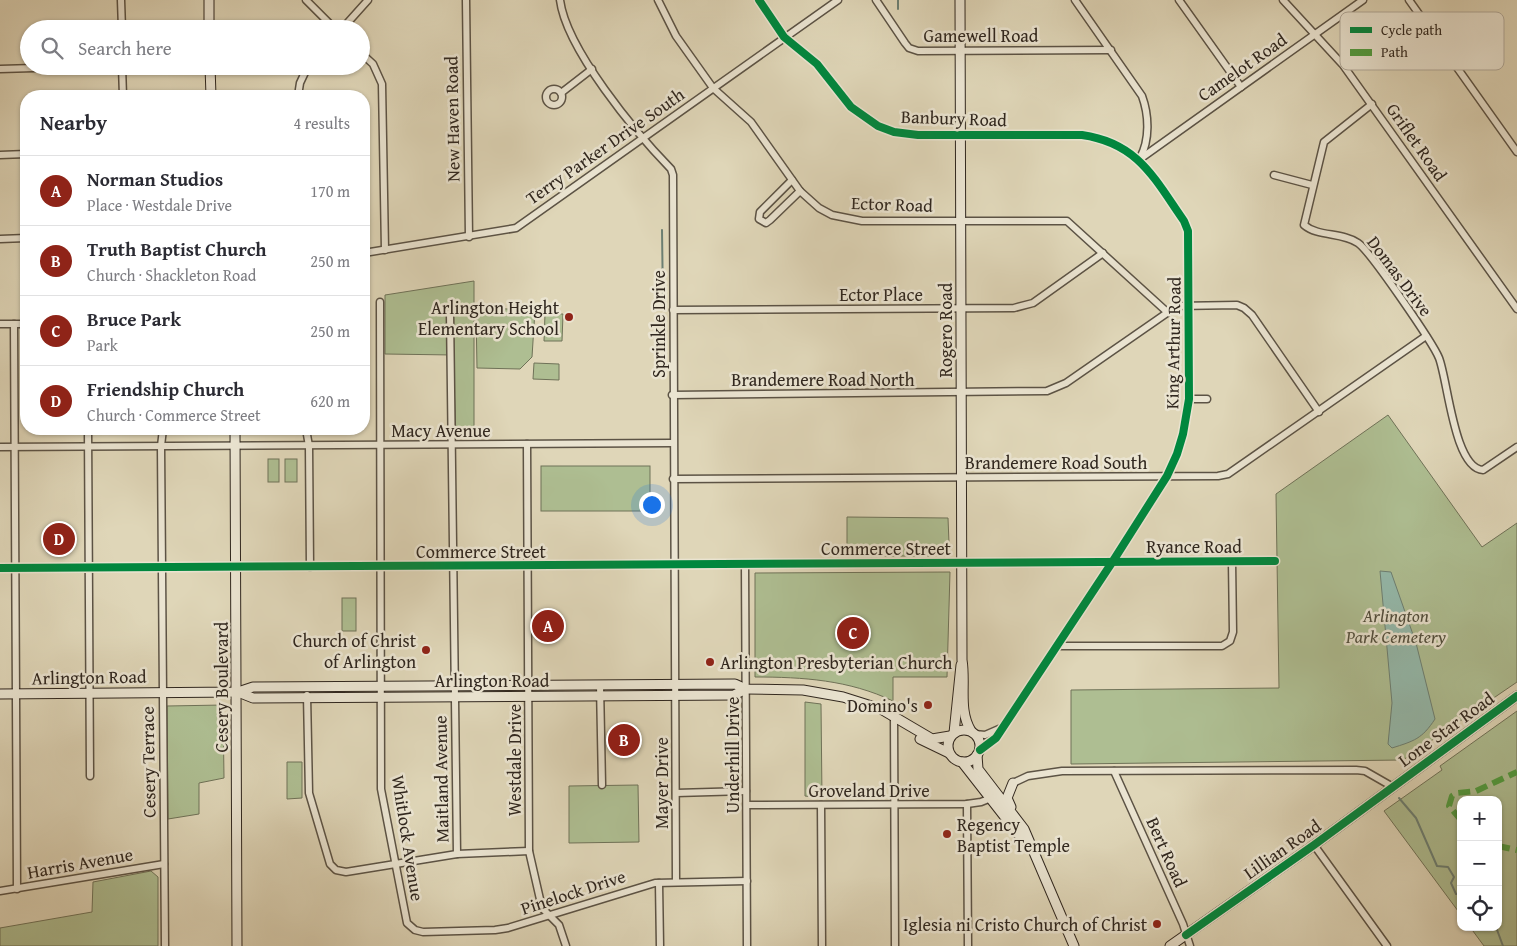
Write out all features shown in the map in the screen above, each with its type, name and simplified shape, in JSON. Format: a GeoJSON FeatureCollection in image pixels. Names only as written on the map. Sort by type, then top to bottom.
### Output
{"type":"FeatureCollection","features":[{"type":"Feature","properties":{"kind":"main road"},"geometry":{"type":"LineString","coordinates":[[209,0],[209,20]]}},
{"type":"Feature","properties":{"kind":"main road","name":"Rogero Road"},"geometry":{"type":"LineString","coordinates":[[960,0],[962,660],[964,720],[973,732]]}},
{"type":"Feature","properties":{"kind":"main road"},"geometry":{"type":"LineString","coordinates":[[210,75],[211,90]]}},
{"type":"Feature","properties":{"kind":"main road","name":"Cesery Boulevard"},"geometry":{"type":"LineString","coordinates":[[235,435],[238,568],[238,946]]}},
{"type":"Feature","properties":{"kind":"main road","name":"Rogero Road"},"geometry":{"type":"LineString","coordinates":[[952,735],[962,660]]}},
{"type":"Feature","properties":{"kind":"main road","name":"Arlington Road"},"geometry":{"type":"LineString","coordinates":[[0,694],[238,692],[253,687],[307,686],[735,684],[746,689],[817,691],[863,702],[894,716],[932,739],[952,735]]}},
{"type":"Feature","properties":{"kind":"main road","name":"Arlington Road"},"geometry":{"type":"LineString","coordinates":[[238,692],[253,698],[307,698],[734,695],[746,689]]}},
{"type":"Feature","properties":{"kind":"main road","name":"Lone Star Road"},"geometry":{"type":"LineString","coordinates":[[1393,787],[1517,696]]}},
{"type":"Feature","properties":{"kind":"main road","name":"Arlington Road"},"geometry":{"type":"LineString","coordinates":[[915,730],[920,739],[949,753]]}},
{"type":"Feature","properties":{"kind":"main road"},"geometry":{"type":"LineString","coordinates":[[1028,836],[978,769],[979,740],[973,732],[960,730],[952,735],[947,743],[949,753],[953,758],[962,762],[1019,835],[1030,846]]}},
{"type":"Feature","properties":{"kind":"main road"},"geometry":{"type":"LineString","coordinates":[[962,762],[972,760],[978,753]]}},
{"type":"Feature","properties":{"kind":"main road"},"geometry":{"type":"LineString","coordinates":[[992,786],[1000,788],[1013,783]]}},
{"type":"Feature","properties":{"kind":"main road"},"geometry":{"type":"LineString","coordinates":[[1013,783],[1008,798],[1010,805],[1027,827],[1030,846],[1074,946]]}},
{"type":"Feature","properties":{"kind":"main road","name":"Lillian Road"},"geometry":{"type":"LineString","coordinates":[[1170,946],[1393,787]]}},
{"type":"Feature","properties":{"kind":"street"},"geometry":{"type":"LineString","coordinates":[[121,0],[122,20]]}},
{"type":"Feature","properties":{"kind":"street"},"geometry":{"type":"LineString","coordinates":[[306,0],[327,20]]}},
{"type":"Feature","properties":{"kind":"street"},"geometry":{"type":"LineString","coordinates":[[350,20],[368,0]]}},
{"type":"Feature","properties":{"kind":"street","name":"New Haven Road"},"geometry":{"type":"LineString","coordinates":[[466,0],[469,236]]}},
{"type":"Feature","properties":{"kind":"street","name":"Sprinkle Drive"},"geometry":{"type":"LineString","coordinates":[[560,0],[571,36],[592,70],[642,139],[671,169],[673,175],[672,443],[676,684]]}},
{"type":"Feature","properties":{"kind":"street","name":"Ector Road"},"geometry":{"type":"LineString","coordinates":[[658,0],[676,36],[713,88],[751,122],[800,191],[819,208],[846,219],[1067,222],[1166,311]]}},
{"type":"Feature","properties":{"kind":"street","name":"Banbury Road"},"geometry":{"type":"LineString","coordinates":[[759,0],[784,37],[817,64],[851,107],[878,126],[894,132],[918,135],[1082,135],[1107,140],[1140,160]]}},
{"type":"Feature","properties":{"kind":"street","name":"Terry Parker Drive South"},"geometry":{"type":"LineString","coordinates":[[370,252],[516,228],[838,0]]}},
{"type":"Feature","properties":{"kind":"street","name":"Gamewell Road"},"geometry":{"type":"LineString","coordinates":[[876,0],[905,43],[912,50],[1111,50]]}},
{"type":"Feature","properties":{"kind":"street"},"geometry":{"type":"LineString","coordinates":[[1075,0],[1137,88],[1145,104],[1147,129],[1144,151],[1140,160]]}},
{"type":"Feature","properties":{"kind":"street"},"geometry":{"type":"LineString","coordinates":[[1179,0],[1240,87]]}},
{"type":"Feature","properties":{"kind":"street","name":"Griflet Road"},"geometry":{"type":"LineString","coordinates":[[1283,0],[1340,62]]}},
{"type":"Feature","properties":{"kind":"street","name":"Camelot Road"},"geometry":{"type":"LineString","coordinates":[[1346,12],[1363,0]]}},
{"type":"Feature","properties":{"kind":"street"},"geometry":{"type":"LineString","coordinates":[[1410,0],[1418,12]]}},
{"type":"Feature","properties":{"kind":"street","name":"Camelot Road"},"geometry":{"type":"LineString","coordinates":[[1140,160],[1340,16]]}},
{"type":"Feature","properties":{"kind":"street"},"geometry":{"type":"LineString","coordinates":[[370,61],[382,84],[385,250]]}},
{"type":"Feature","properties":{"kind":"street"},"geometry":{"type":"LineString","coordinates":[[0,69],[20,68]]}},
{"type":"Feature","properties":{"kind":"street"},"geometry":{"type":"LineString","coordinates":[[561,93],[592,70]]}},
{"type":"Feature","properties":{"kind":"street","name":"Griflet Road"},"geometry":{"type":"LineString","coordinates":[[1347,70],[1517,309]]}},
{"type":"Feature","properties":{"kind":"street"},"geometry":{"type":"LineString","coordinates":[[1459,70],[1517,152]]}},
{"type":"Feature","properties":{"kind":"street"},"geometry":{"type":"LineString","coordinates":[[122,75],[123,90]]}},
{"type":"Feature","properties":{"kind":"street"},"geometry":{"type":"LineString","coordinates":[[299,90],[304,75]]}},
{"type":"Feature","properties":{"kind":"street","name":"Domas Drive"},"geometry":{"type":"LineString","coordinates":[[1372,104],[1324,142],[1312,185],[1304,225],[1358,243],[1426,336],[1438,357],[1459,446],[1474,467],[1483,470],[1517,447]]}},
{"type":"Feature","properties":{"kind":"street"},"geometry":{"type":"LineString","coordinates":[[0,154],[20,154]]}},
{"type":"Feature","properties":{"kind":"street","name":"King Arthur Road"},"geometry":{"type":"LineString","coordinates":[[978,753],[996,738],[1113,561],[1167,476],[1183,434],[1189,399],[1188,231],[1184,221],[1140,160]]}},
{"type":"Feature","properties":{"kind":"street"},"geometry":{"type":"LineString","coordinates":[[1274,175],[1312,185]]}},
{"type":"Feature","properties":{"kind":"street"},"geometry":{"type":"LineString","coordinates":[[792,180],[760,212],[759,219],[766,222],[770,220],[800,191]]}},
{"type":"Feature","properties":{"kind":"street"},"geometry":{"type":"LineString","coordinates":[[0,239],[20,238]]}},
{"type":"Feature","properties":{"kind":"street","name":"Ector Place"},"geometry":{"type":"LineString","coordinates":[[673,310],[1024,306],[1033,302],[1103,253]]}},
{"type":"Feature","properties":{"kind":"street","name":"Whitlock Avenue"},"geometry":{"type":"LineString","coordinates":[[380,302],[381,789],[405,919],[410,927]]}},
{"type":"Feature","properties":{"kind":"street","name":"Brandemere Road North"},"geometry":{"type":"LineString","coordinates":[[672,395],[1032,392],[1053,389],[1066,383],[1166,311],[1188,304],[1237,305],[1252,315],[1319,412]]}},
{"type":"Feature","properties":{"kind":"street","name":"Maitland Avenue"},"geometry":{"type":"LineString","coordinates":[[450,313],[454,444],[454,686],[457,854]]}},
{"type":"Feature","properties":{"kind":"street"},"geometry":{"type":"LineString","coordinates":[[0,324],[20,324]]}},
{"type":"Feature","properties":{"kind":"street"},"geometry":{"type":"LineString","coordinates":[[14,324],[17,889]]}},
{"type":"Feature","properties":{"kind":"street","name":"Brandemere Road South"},"geometry":{"type":"LineString","coordinates":[[673,479],[962,478],[1228,474],[1426,336]]}},
{"type":"Feature","properties":{"kind":"street"},"geometry":{"type":"LineString","coordinates":[[1189,399],[1207,399]]}},
{"type":"Feature","properties":{"kind":"street"},"geometry":{"type":"LineString","coordinates":[[88,435],[90,776]]}},
{"type":"Feature","properties":{"kind":"street","name":"Cesery Terrace"},"geometry":{"type":"LineString","coordinates":[[163,435],[162,693],[165,946]]}},
{"type":"Feature","properties":{"kind":"street"},"geometry":{"type":"LineString","coordinates":[[307,435],[309,446],[310,566]]}},
{"type":"Feature","properties":{"kind":"street","name":"Macy Avenue"},"geometry":{"type":"LineString","coordinates":[[0,447],[672,443]]}},
{"type":"Feature","properties":{"kind":"street","name":"Westdale Drive"},"geometry":{"type":"LineString","coordinates":[[527,444],[529,851],[542,908],[559,925],[566,946]]}},
{"type":"Feature","properties":{"kind":"street"},"geometry":{"type":"LineString","coordinates":[[1056,646],[1222,646],[1230,642],[1233,632],[1232,561]]}},
{"type":"Feature","properties":{"kind":"street","name":"Ryance Road"},"geometry":{"type":"LineString","coordinates":[[962,563],[1275,561]]}},
{"type":"Feature","properties":{"kind":"street","name":"Commerce Street"},"geometry":{"type":"LineString","coordinates":[[0,568],[962,563]]}},
{"type":"Feature","properties":{"kind":"street","name":"Underhill Drive"},"geometry":{"type":"LineString","coordinates":[[745,564],[747,946]]}},
{"type":"Feature","properties":{"kind":"street","name":"Mayer Drive"},"geometry":{"type":"LineString","coordinates":[[676,684],[676,882]]}},
{"type":"Feature","properties":{"kind":"street"},"geometry":{"type":"LineString","coordinates":[[600,685],[602,785]]}},
{"type":"Feature","properties":{"kind":"street"},"geometry":{"type":"LineString","coordinates":[[307,686],[309,793],[330,864],[336,870],[346,872],[457,854],[529,851]]}},
{"type":"Feature","properties":{"kind":"street"},"geometry":{"type":"LineString","coordinates":[[894,716],[895,946]]}},
{"type":"Feature","properties":{"kind":"street"},"geometry":{"type":"LineString","coordinates":[[973,732],[985,734],[1002,728]]}},
{"type":"Feature","properties":{"kind":"street","name":"Lone Star Road"},"geometry":{"type":"LineString","coordinates":[[1013,783],[1028,776],[1044,772],[1356,770],[1365,771],[1393,787]]}},
{"type":"Feature","properties":{"kind":"street","name":"Bert Road"},"geometry":{"type":"LineString","coordinates":[[1114,771],[1190,946]]}},
{"type":"Feature","properties":{"kind":"street"},"geometry":{"type":"LineString","coordinates":[[676,793],[746,790]]}},
{"type":"Feature","properties":{"kind":"street","name":"Groveland Drive"},"geometry":{"type":"LineString","coordinates":[[747,805],[967,804],[991,798]]}},
{"type":"Feature","properties":{"kind":"street"},"geometry":{"type":"LineString","coordinates":[[967,804],[968,946]]}},
{"type":"Feature","properties":{"kind":"street"},"geometry":{"type":"LineString","coordinates":[[821,805],[822,946]]}},
{"type":"Feature","properties":{"kind":"street"},"geometry":{"type":"LineString","coordinates":[[1314,845],[1387,946]]}},
{"type":"Feature","properties":{"kind":"street","name":"Harris Avenue"},"geometry":{"type":"LineString","coordinates":[[0,891],[164,864]]}},
{"type":"Feature","properties":{"kind":"street","name":"Pinelock Drive"},"geometry":{"type":"LineString","coordinates":[[410,927],[423,932],[495,930],[550,916],[637,887],[676,882],[747,881]]}},
{"type":"Feature","properties":{"kind":"street"},"geometry":{"type":"LineString","coordinates":[[659,883],[660,946]]}},
{"type":"Feature","properties":{"kind":"green space"},"geometry":{"type":"Polygon","coordinates":[[[474,281],[474,437],[456,437],[453,355],[385,354],[385,295],[474,281]]]}},
{"type":"Feature","properties":{"kind":"green space"},"geometry":{"type":"Polygon","coordinates":[[[480,308],[535,310],[532,357],[520,369],[477,368],[476,312],[480,308]]]}},
{"type":"Feature","properties":{"kind":"green space"},"geometry":{"type":"Polygon","coordinates":[[[545,314],[563,314],[562,341],[544,341],[545,314]]]}},
{"type":"Feature","properties":{"kind":"green space"},"geometry":{"type":"Polygon","coordinates":[[[534,363],[559,364],[559,380],[533,379],[534,363]]]}},
{"type":"Feature","properties":{"kind":"green space","name":"Arlington Park Cemetery"},"geometry":{"type":"Polygon","coordinates":[[[1388,415],[1482,547],[1517,523],[1517,682],[1403,760],[1071,764],[1071,690],[1279,688],[1276,494],[1388,415]]]}},
{"type":"Feature","properties":{"kind":"green space"},"geometry":{"type":"Polygon","coordinates":[[[268,459],[279,459],[279,482],[268,482],[268,459]]]}},
{"type":"Feature","properties":{"kind":"green space"},"geometry":{"type":"Polygon","coordinates":[[[285,459],[297,459],[297,482],[285,482],[285,459]]]}},
{"type":"Feature","properties":{"kind":"green space"},"geometry":{"type":"Polygon","coordinates":[[[541,466],[650,466],[650,511],[541,511],[541,466]]]}},
{"type":"Feature","properties":{"kind":"green space"},"geometry":{"type":"Polygon","coordinates":[[[847,517],[948,518],[949,543],[935,556],[847,556],[847,517]]]}},
{"type":"Feature","properties":{"kind":"green space"},"geometry":{"type":"Polygon","coordinates":[[[950,572],[947,677],[893,677],[893,701],[860,688],[826,681],[755,677],[755,573],[950,572]]]}},
{"type":"Feature","properties":{"kind":"green space"},"geometry":{"type":"Polygon","coordinates":[[[342,598],[356,598],[356,631],[342,631],[342,598]]]}},
{"type":"Feature","properties":{"kind":"green space"},"geometry":{"type":"Polygon","coordinates":[[[805,702],[821,704],[822,798],[805,796],[805,702]]]}},
{"type":"Feature","properties":{"kind":"green space"},"geometry":{"type":"Polygon","coordinates":[[[223,705],[224,778],[199,783],[199,814],[168,819],[167,706],[223,705]]]}},
{"type":"Feature","properties":{"kind":"green space"},"geometry":{"type":"Polygon","coordinates":[[[1517,711],[1517,946],[1484,946],[1473,931],[1502,931],[1502,796],[1457,796],[1457,910],[1384,811],[1442,770],[1440,766],[1517,711]]]}},
{"type":"Feature","properties":{"kind":"green space"},"geometry":{"type":"Polygon","coordinates":[[[287,762],[302,762],[302,798],[287,799],[287,762]]]}},
{"type":"Feature","properties":{"kind":"green space"},"geometry":{"type":"Polygon","coordinates":[[[638,785],[639,842],[569,843],[569,786],[638,785]]]}},
{"type":"Feature","properties":{"kind":"green space"},"geometry":{"type":"Polygon","coordinates":[[[151,871],[158,877],[158,946],[0,946],[0,928],[92,912],[93,882],[151,871]]]}},
{"type":"Feature","properties":{"kind":"shaded area"},"geometry":{"type":"Polygon","coordinates":[[[1380,571],[1391,572],[1416,643],[1435,719],[1426,731],[1417,738],[1392,748],[1388,744],[1392,703],[1380,571]]]}},
{"type":"Feature","properties":{"kind":"waterway"},"geometry":{"type":"LineString","coordinates":[[898,0],[898,9]]}},
{"type":"Feature","properties":{"kind":"waterway"},"geometry":{"type":"LineString","coordinates":[[662,230],[663,304]]}},
{"type":"Feature","properties":{"kind":"waterway"},"geometry":{"type":"LineString","coordinates":[[1399,798],[1416,818],[1437,866],[1448,867],[1454,877],[1451,883],[1457,894]]}},
{"type":"Feature","properties":{"kind":"waterway"},"geometry":{"type":"LineString","coordinates":[[1497,931],[1503,946]]}},
{"type":"Feature","properties":{"kind":"marked path"},"geometry":{"type":"LineString","coordinates":[[1457,815],[1449,806],[1452,796],[1457,793],[1476,791],[1517,772]]}},
{"type":"Feature","properties":{"kind":"marked path"},"geometry":{"type":"LineString","coordinates":[[1502,847],[1517,850]]}},
{"type":"Feature","properties":{"kind":"cycle path"},"geometry":{"type":"LineString","coordinates":[[759,0],[784,37],[817,64],[851,107],[878,126],[894,132],[918,135],[1082,135],[1101,139],[1131,154],[1143,165],[1184,221],[1188,231],[1189,399],[1183,434],[1177,454],[1167,476],[1113,561],[996,738],[980,750]]}},
{"type":"Feature","properties":{"kind":"cycle path"},"geometry":{"type":"LineString","coordinates":[[0,568],[1275,561]]}},
{"type":"Feature","properties":{"kind":"cycle path"},"geometry":{"type":"LineString","coordinates":[[1186,935],[1314,845],[1517,696]]}},
{"type":"Feature","properties":{"kind":"place","name":"Arlington Height Elementary School"},"geometry":{"type":"Point","coordinates":[569,317]}},
{"type":"Feature","properties":{"kind":"place","name":"Friendship Church"},"geometry":{"type":"Point","coordinates":[59,539]}},
{"type":"Feature","properties":{"kind":"place","name":"Norman Studios"},"geometry":{"type":"Point","coordinates":[548,626]}},
{"type":"Feature","properties":{"kind":"place","name":"Bruce Park"},"geometry":{"type":"Point","coordinates":[853,633]}},
{"type":"Feature","properties":{"kind":"place","name":"Church of Christ of Arlington"},"geometry":{"type":"Point","coordinates":[426,650]}},
{"type":"Feature","properties":{"kind":"place","name":"Arlington Presbyterian Church"},"geometry":{"type":"Point","coordinates":[710,662]}},
{"type":"Feature","properties":{"kind":"place","name":"Domino's"},"geometry":{"type":"Point","coordinates":[928,705]}},
{"type":"Feature","properties":{"kind":"place","name":"Truth Baptist Church"},"geometry":{"type":"Point","coordinates":[624,740]}},
{"type":"Feature","properties":{"kind":"place","name":"Regency Baptist Temple"},"geometry":{"type":"Point","coordinates":[947,834]}},
{"type":"Feature","properties":{"kind":"place","name":"Iglesia ni Cristo Church of Christ"},"geometry":{"type":"Point","coordinates":[1157,924]}}]}
